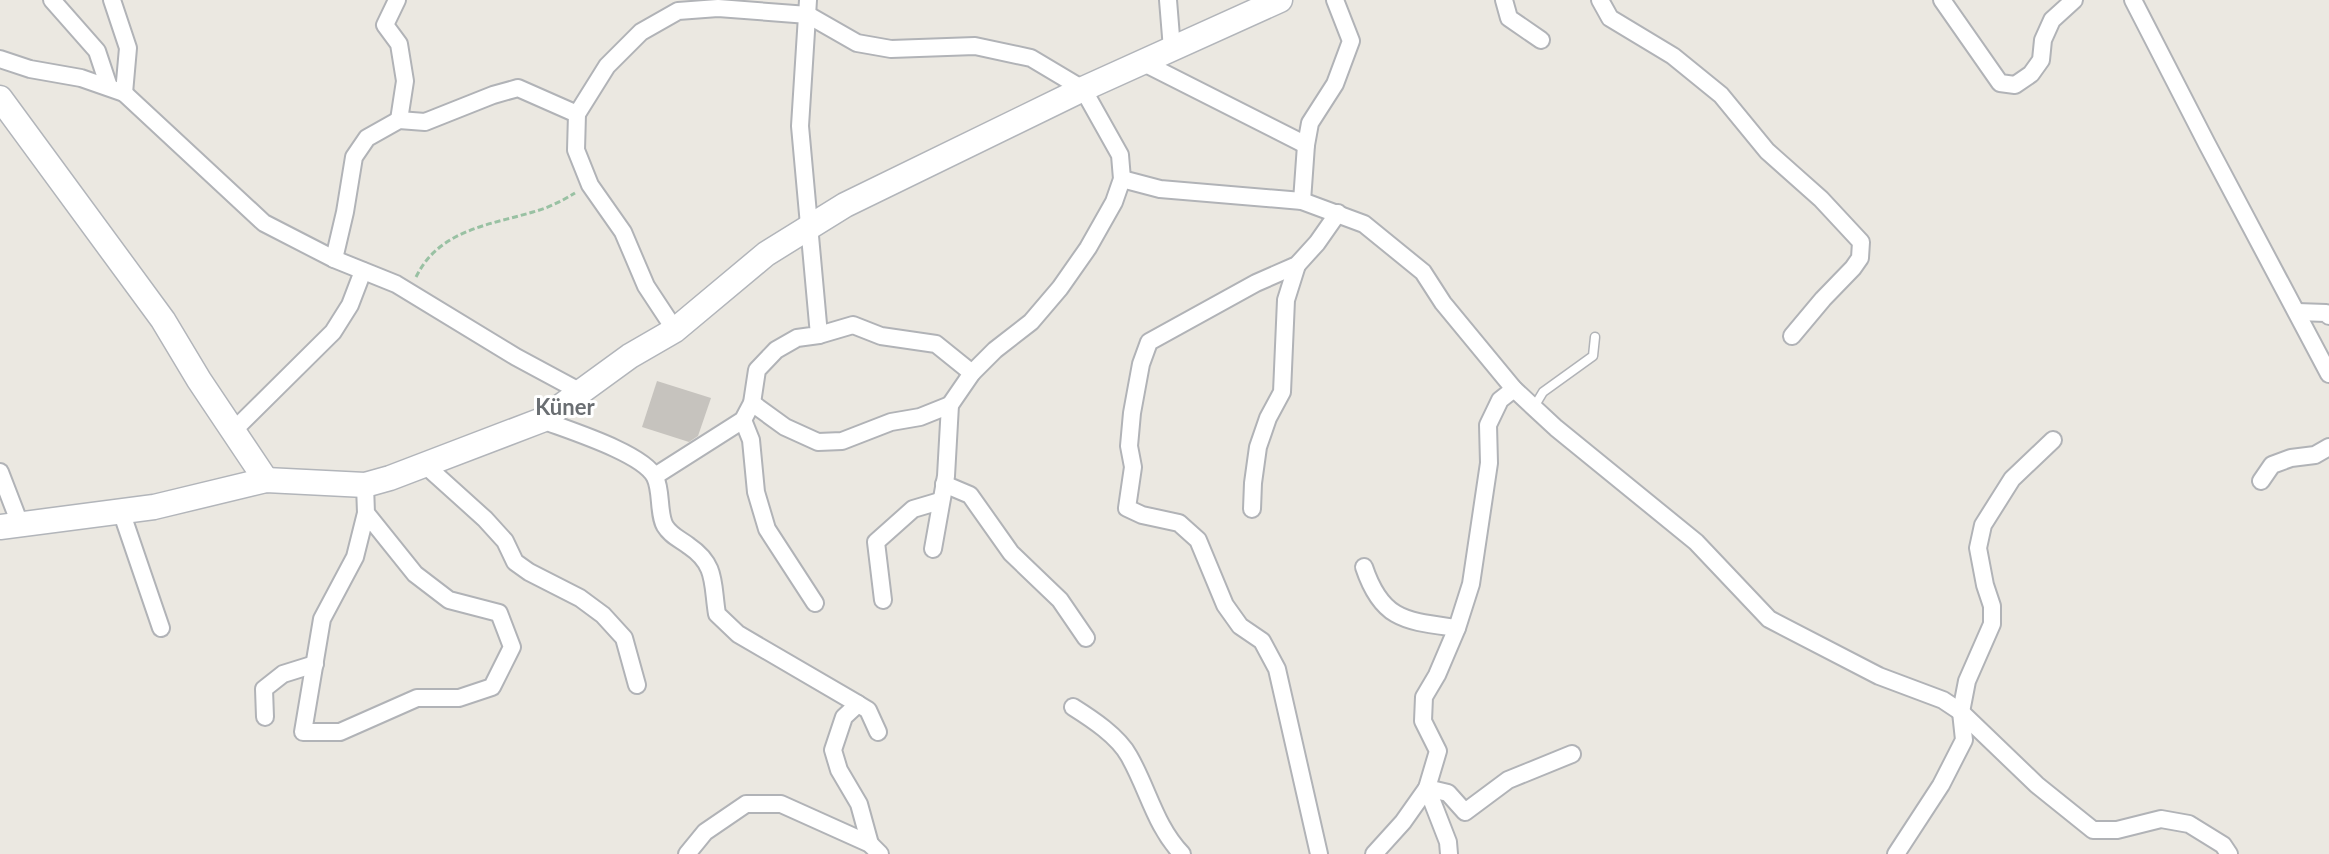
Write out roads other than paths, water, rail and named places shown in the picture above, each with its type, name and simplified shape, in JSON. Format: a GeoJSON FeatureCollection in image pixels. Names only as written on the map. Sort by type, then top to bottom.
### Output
{"type":"FeatureCollection","features":[{"type":"Feature","properties":{"kind":"street"},"geometry":{"type":"LineString","coordinates":[[52,0],[97,51],[117,90],[264,223],[334,259],[409,292],[516,357],[581,392]]}},
{"type":"Feature","properties":{"kind":"street"},"geometry":{"type":"LineString","coordinates":[[112,0],[128,48],[117,90]]}},
{"type":"Feature","properties":{"kind":"street"},"geometry":{"type":"LineString","coordinates":[[397,0],[384,25],[399,44],[405,81],[399,120]]}},
{"type":"Feature","properties":{"kind":"street"},"geometry":{"type":"LineString","coordinates":[[1168,0],[1172,49]]}},
{"type":"Feature","properties":{"kind":"street"},"geometry":{"type":"LineString","coordinates":[[0,472],[10,525],[154,507],[266,480],[365,485],[390,478],[542,420],[630,356],[675,330],[766,254],[845,206],[1083,89],[1280,0]]}},
{"type":"Feature","properties":{"kind":"street"},"geometry":{"type":"LineString","coordinates":[[1302,201],[1310,123],[1335,84],[1351,41],[1335,0]]}},
{"type":"Feature","properties":{"kind":"street"},"geometry":{"type":"LineString","coordinates":[[1504,0],[1509,18],[1541,40]]}},
{"type":"Feature","properties":{"kind":"street"},"geometry":{"type":"LineString","coordinates":[[1600,0],[1610,18],[1673,56],[1721,95],[1767,151],[1821,199],[1861,242],[1860,258],[1853,268],[1792,336]]}},
{"type":"Feature","properties":{"kind":"street"},"geometry":{"type":"LineString","coordinates":[[1942,0],[2000,83],[2015,85],[2031,74],[2041,60],[2043,40],[2052,20],[2074,0]]}},
{"type":"Feature","properties":{"kind":"street"},"geometry":{"type":"LineString","coordinates":[[2133,0],[2329,374]]}},
{"type":"Feature","properties":{"kind":"street"},"geometry":{"type":"LineString","coordinates":[[808,7],[800,126],[819,335]]}},
{"type":"Feature","properties":{"kind":"street"},"geometry":{"type":"LineString","coordinates":[[675,330],[646,286],[624,232],[590,185],[576,150],[577,114],[607,66],[641,32],[678,11],[808,7],[857,43],[891,49],[975,46],[1031,58],[1083,89],[1120,155],[1122,179],[1114,202],[1088,248],[1060,288],[1031,322],[994,350],[972,373],[950,405],[949,442],[933,549]]}},
{"type":"Feature","properties":{"kind":"street"},"geometry":{"type":"LineString","coordinates":[[0,59],[30,69],[81,78],[117,90]]}},
{"type":"Feature","properties":{"kind":"street"},"geometry":{"type":"LineString","coordinates":[[1142,62],[1306,145]]}},
{"type":"Feature","properties":{"kind":"street"},"geometry":{"type":"LineString","coordinates":[[334,259],[354,157],[367,138],[399,120],[425,122],[493,95],[519,88],[577,114]]}},
{"type":"Feature","properties":{"kind":"street"},"geometry":{"type":"LineString","coordinates":[[0,98],[163,320],[199,380],[266,480]]}},
{"type":"Feature","properties":{"kind":"street"},"geometry":{"type":"LineString","coordinates":[[1122,179],[1160,189],[1302,201],[1364,224],[1423,272],[1443,303],[1514,389],[1556,428],[1696,542],[1769,619],[1880,676],[1943,700],[1961,712],[2037,785],[2093,830],[2117,830],[2161,819],[2189,824],[2223,845],[2229,854]]}},
{"type":"Feature","properties":{"kind":"street"},"geometry":{"type":"LineString","coordinates":[[1319,854],[1277,669],[1262,640],[1240,626],[1225,605],[1198,540],[1179,523],[1142,515],[1127,508],[1133,467],[1129,446],[1132,413],[1141,364],[1149,342],[1256,283],[1297,265],[1317,243],[1338,213]]}},
{"type":"Feature","properties":{"kind":"street"},"geometry":{"type":"LineString","coordinates":[[1252,509],[1258,447],[1268,418],[1282,392],[1286,300],[1297,265]]}},
{"type":"Feature","properties":{"kind":"street"},"geometry":{"type":"LineString","coordinates":[[233,431],[333,332],[350,305],[363,271]]}},
{"type":"Feature","properties":{"kind":"street"},"geometry":{"type":"LineString","coordinates":[[2297,312],[2329,315]]}},
{"type":"Feature","properties":{"kind":"street"},"geometry":{"type":"LineString","coordinates":[[655,476],[743,420],[752,403],[757,370],[776,350],[797,338],[819,335],[853,325],[880,336],[936,344],[972,373]]}},
{"type":"Feature","properties":{"kind":"street"},"geometry":{"type":"LineString","coordinates":[[1374,854],[1403,822],[1427,788],[1438,751],[1423,721],[1424,697],[1437,675],[1457,628],[1471,584],[1489,463],[1488,425],[1500,400],[1514,389]]}},
{"type":"Feature","properties":{"kind":"street"},"geometry":{"type":"LineString","coordinates":[[752,403],[785,428],[818,442],[842,441],[891,422],[920,417],[950,405]]}},
{"type":"Feature","properties":{"kind":"street"},"geometry":{"type":"LineString","coordinates":[[542,420],[638,459],[655,476],[663,524],[673,536],[704,557],[713,576],[717,614],[738,634],[868,710],[878,732]]}},
{"type":"Feature","properties":{"kind":"street"},"geometry":{"type":"LineString","coordinates":[[743,420],[751,440],[756,492],[767,529],[815,603]]}},
{"type":"Feature","properties":{"kind":"street"},"geometry":{"type":"LineString","coordinates":[[1896,854],[1941,785],[1964,740],[1961,712],[1967,681],[1992,624],[1992,606],[1985,585],[1978,548],[1983,525],[2012,479],[2053,440]]}},
{"type":"Feature","properties":{"kind":"street"},"geometry":{"type":"LineString","coordinates":[[2261,481],[2272,465],[2291,458],[2314,455],[2329,447]]}},
{"type":"Feature","properties":{"kind":"street"},"geometry":{"type":"LineString","coordinates":[[424,464],[485,519],[505,541],[515,562],[528,572],[580,597],[603,615],[624,638],[637,685]]}},
{"type":"Feature","properties":{"kind":"street"},"geometry":{"type":"LineString","coordinates":[[944,484],[970,495],[1011,553],[1060,600],[1086,638]]}},
{"type":"Feature","properties":{"kind":"street"},"geometry":{"type":"LineString","coordinates":[[365,485],[366,513],[355,557],[322,619],[303,732],[340,732],[417,698],[459,698],[492,687],[512,647],[499,613],[449,600],[415,574],[366,513]]}},
{"type":"Feature","properties":{"kind":"street"},"geometry":{"type":"LineString","coordinates":[[883,600],[876,542],[913,509],[940,501]]}},
{"type":"Feature","properties":{"kind":"street"},"geometry":{"type":"LineString","coordinates":[[121,511],[161,628]]}},
{"type":"Feature","properties":{"kind":"street"},"geometry":{"type":"LineString","coordinates":[[1364,567],[1371,586],[1383,605],[1399,616],[1416,622],[1457,628]]}},
{"type":"Feature","properties":{"kind":"street"},"geometry":{"type":"LineString","coordinates":[[265,717],[264,689],[283,674],[315,664]]}},
{"type":"Feature","properties":{"kind":"street"},"geometry":{"type":"LineString","coordinates":[[858,704],[844,717],[833,750],[839,770],[859,804],[875,849]]}},
{"type":"Feature","properties":{"kind":"street"},"geometry":{"type":"LineString","coordinates":[[1073,707],[1100,724],[1128,754],[1154,812],[1173,844],[1182,854]]}},
{"type":"Feature","properties":{"kind":"street"},"geometry":{"type":"LineString","coordinates":[[1427,788],[1448,794],[1465,812],[1508,780],[1572,754]]}},
{"type":"Feature","properties":{"kind":"street"},"geometry":{"type":"LineString","coordinates":[[1427,788],[1448,842],[1449,854]]}},
{"type":"Feature","properties":{"kind":"street"},"geometry":{"type":"LineString","coordinates":[[687,854],[705,832],[746,804],[781,804],[875,849]]}},
{"type":"Feature","properties":{"kind":"lane"},"geometry":{"type":"LineString","coordinates":[[1534,407],[1542,392],[1593,356],[1595,337]]}},
{"type":"Feature","properties":{"kind":"district","name":"Küner"},"geometry":{"type":"Point","coordinates":[565,407]}}]}
